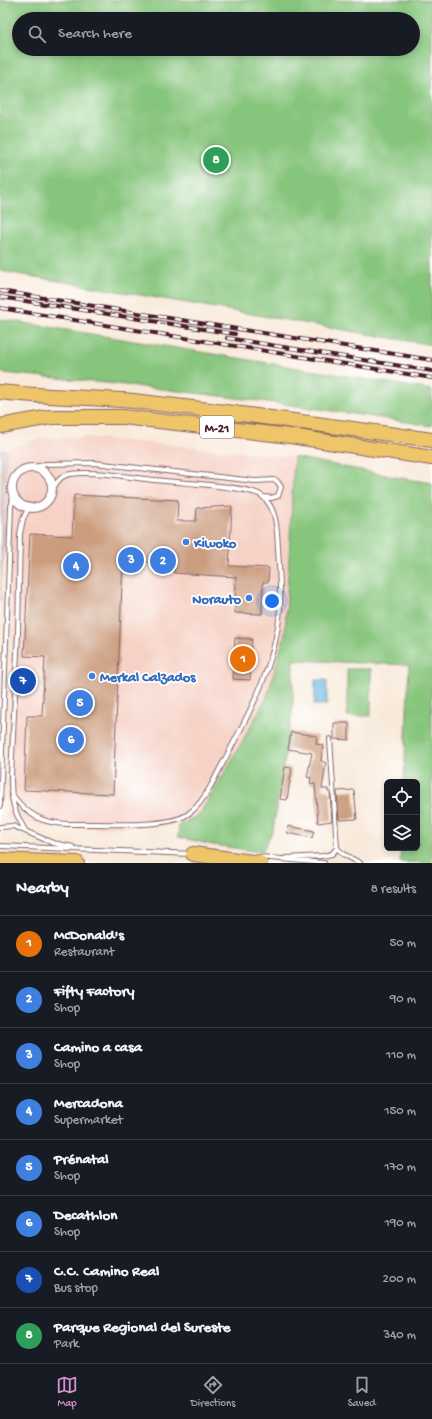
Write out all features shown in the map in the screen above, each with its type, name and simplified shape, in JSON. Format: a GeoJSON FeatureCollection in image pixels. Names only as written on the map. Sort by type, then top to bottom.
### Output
{"type":"FeatureCollection","features":[{"type":"Feature","properties":{"kind":"highway","name":"M-21"},"geometry":{"type":"LineString","coordinates":[[0,384],[89,398],[179,407],[432,440]]}},
{"type":"Feature","properties":{"kind":"highway","name":"M-21"},"geometry":{"type":"LineString","coordinates":[[0,392],[31,396],[89,398]]}},
{"type":"Feature","properties":{"kind":"highway","name":"M-21"},"geometry":{"type":"LineString","coordinates":[[0,426],[51,417],[123,417],[290,436],[432,458]]}},
{"type":"Feature","properties":{"kind":"highway"},"geometry":{"type":"LineString","coordinates":[[193,854],[260,863]]}},
{"type":"Feature","properties":{"kind":"highway"},"geometry":{"type":"LineString","coordinates":[[0,860],[77,863]]}},
{"type":"Feature","properties":{"kind":"street"},"geometry":{"type":"LineString","coordinates":[[32,468],[44,472],[49,477],[52,484],[52,490],[47,502],[42,505],[29,508],[22,505],[17,500],[13,488],[16,477],[20,472],[32,468]]}},
{"type":"Feature","properties":{"kind":"lane"},"geometry":{"type":"LineString","coordinates":[[32,468],[46,464],[94,463],[255,481],[277,481],[281,487],[278,496],[271,498],[263,496]]}},
{"type":"Feature","properties":{"kind":"lane"},"geometry":{"type":"LineString","coordinates":[[11,793],[24,809],[31,814],[40,819],[62,824],[171,821],[183,817],[194,809],[203,797],[247,718],[262,685],[275,642],[279,614],[280,592],[276,524],[269,502],[258,492],[100,474],[77,473],[68,474],[60,478],[52,490]]}},
{"type":"Feature","properties":{"kind":"lane"},"geometry":{"type":"LineString","coordinates":[[0,806],[11,507],[14,494]]}},
{"type":"Feature","properties":{"kind":"lane"},"geometry":{"type":"LineString","coordinates":[[26,830],[14,808],[11,793],[20,534],[23,519],[29,508]]}},
{"type":"Feature","properties":{"kind":"lane"},"geometry":{"type":"LineString","coordinates":[[330,739],[337,848],[343,854],[360,863]]}},
{"type":"Feature","properties":{"kind":"lane"},"geometry":{"type":"LineString","coordinates":[[0,827],[13,826],[26,830],[54,843],[87,850]]}},
{"type":"Feature","properties":{"kind":"lane"},"geometry":{"type":"LineString","coordinates":[[0,846],[239,856],[324,863]]}},
{"type":"Feature","properties":{"kind":"lane"},"geometry":{"type":"LineString","coordinates":[[276,858],[322,856],[332,854],[337,848]]}},
{"type":"Feature","properties":{"kind":"shaded area"},"geometry":{"type":"Polygon","coordinates":[[[86,437],[294,457],[288,542],[285,634],[267,697],[199,815],[179,825],[74,829],[49,827],[6,818],[6,776],[13,621],[4,543],[7,449],[42,438],[86,437]]]}},
{"type":"Feature","properties":{"kind":"shaded area"},"geometry":{"type":"Polygon","coordinates":[[[7,449],[4,543],[0,619],[0,450],[7,449]]]}},
{"type":"Feature","properties":{"kind":"green space"},"geometry":{"type":"Polygon","coordinates":[[[0,0],[432,0],[432,345],[0,271],[0,0]]]}},
{"type":"Feature","properties":{"kind":"green space"},"geometry":{"type":"Polygon","coordinates":[[[0,319],[432,390],[432,426],[218,396],[4,373],[0,372],[0,319]]]}},
{"type":"Feature","properties":{"kind":"green space"},"geometry":{"type":"Polygon","coordinates":[[[294,457],[432,483],[432,863],[400,862],[401,851],[420,851],[420,779],[404,779],[409,665],[293,660],[293,708],[273,830],[262,852],[213,845],[178,837],[179,825],[199,815],[267,697],[285,634],[294,457]]]}},
{"type":"Feature","properties":{"kind":"green space"},"geometry":{"type":"Polygon","coordinates":[[[347,669],[371,669],[371,716],[347,716],[347,669]]]}},
{"type":"Feature","properties":{"kind":"water"},"geometry":{"type":"Polygon","coordinates":[[[315,680],[327,680],[327,705],[314,705],[315,680]]]}},
{"type":"Feature","properties":{"kind":"building"},"geometry":{"type":"Polygon","coordinates":[[[74,495],[178,500],[177,521],[196,521],[197,508],[232,506],[229,566],[269,568],[268,582],[263,582],[262,614],[235,613],[236,577],[174,573],[175,563],[123,561],[113,794],[24,790],[27,716],[42,716],[45,657],[24,656],[30,534],[72,536],[74,495]]]}},
{"type":"Feature","properties":{"kind":"building"},"geometry":{"type":"Polygon","coordinates":[[[235,638],[252,639],[250,680],[233,679],[235,638]]]}},
{"type":"Feature","properties":{"kind":"building"},"geometry":{"type":"Polygon","coordinates":[[[334,723],[349,723],[349,740],[334,739],[334,723]]]}},
{"type":"Feature","properties":{"kind":"building"},"geometry":{"type":"Polygon","coordinates":[[[291,732],[317,736],[316,744],[323,745],[321,761],[326,763],[322,789],[328,789],[328,792],[330,792],[332,821],[318,823],[315,784],[310,783],[311,778],[307,777],[312,753],[288,749],[291,732]]]}},
{"type":"Feature","properties":{"kind":"building"},"geometry":{"type":"Polygon","coordinates":[[[285,767],[292,768],[287,800],[280,799],[285,767]]]}},
{"type":"Feature","properties":{"kind":"building"},"geometry":{"type":"Polygon","coordinates":[[[354,790],[357,819],[339,820],[337,791],[354,790]]]}},
{"type":"Feature","properties":{"kind":"building"},"geometry":{"type":"Polygon","coordinates":[[[288,826],[314,831],[312,838],[287,833],[288,826]]]}},
{"type":"Feature","properties":{"kind":"railway"},"geometry":{"type":"LineString","coordinates":[[0,291],[432,360]]}},
{"type":"Feature","properties":{"kind":"railway"},"geometry":{"type":"LineString","coordinates":[[0,297],[235,334]]}},
{"type":"Feature","properties":{"kind":"railway"},"geometry":{"type":"LineString","coordinates":[[0,308],[432,378]]}},
{"type":"Feature","properties":{"kind":"railway"},"geometry":{"type":"LineString","coordinates":[[227,338],[432,371]]}},
{"type":"Feature","properties":{"kind":"place","name":"Parque Regional del Sureste"},"geometry":{"type":"Point","coordinates":[216,160]}},
{"type":"Feature","properties":{"kind":"place","name":"Kiwoko"},"geometry":{"type":"Point","coordinates":[186,542]}},
{"type":"Feature","properties":{"kind":"place","name":"Camino a casa"},"geometry":{"type":"Point","coordinates":[131,560]}},
{"type":"Feature","properties":{"kind":"place","name":"Fifty Factory"},"geometry":{"type":"Point","coordinates":[163,561]}},
{"type":"Feature","properties":{"kind":"place","name":"Mercadona"},"geometry":{"type":"Point","coordinates":[76,566]}},
{"type":"Feature","properties":{"kind":"place","name":"Norauto"},"geometry":{"type":"Point","coordinates":[249,598]}},
{"type":"Feature","properties":{"kind":"place","name":"McDonald's"},"geometry":{"type":"Point","coordinates":[243,659]}},
{"type":"Feature","properties":{"kind":"place","name":"Merkal Calzados"},"geometry":{"type":"Point","coordinates":[92,676]}},
{"type":"Feature","properties":{"kind":"place","name":"C.C. Camino Real"},"geometry":{"type":"Point","coordinates":[23,681]}},
{"type":"Feature","properties":{"kind":"place","name":"Prénatal"},"geometry":{"type":"Point","coordinates":[80,703]}},
{"type":"Feature","properties":{"kind":"place","name":"Decathlon"},"geometry":{"type":"Point","coordinates":[71,740]}}]}
